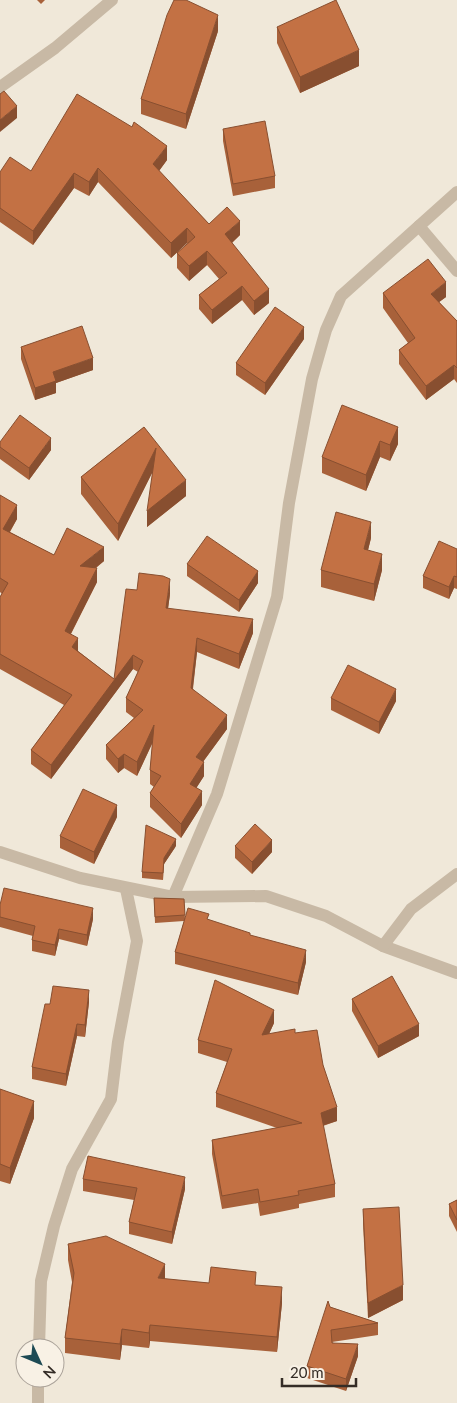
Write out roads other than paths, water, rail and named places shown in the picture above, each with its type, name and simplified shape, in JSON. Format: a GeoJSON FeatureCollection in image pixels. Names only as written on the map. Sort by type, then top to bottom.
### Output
{"type":"FeatureCollection","features":[{"type":"Feature","properties":{"kind":"street"},"geometry":{"type":"LineString","coordinates":[[0,87],[55,48],[112,0]]}},
{"type":"Feature","properties":{"kind":"street"},"geometry":{"type":"LineString","coordinates":[[172,897],[218,794],[277,597],[289,504],[312,379],[326,330],[341,296],[457,192]]}},
{"type":"Feature","properties":{"kind":"street"},"geometry":{"type":"LineString","coordinates":[[419,226],[457,271]]}},
{"type":"Feature","properties":{"kind":"street"},"geometry":{"type":"LineString","coordinates":[[0,852],[80,878],[172,897],[266,896],[326,916],[383,946],[457,973]]}},
{"type":"Feature","properties":{"kind":"street"},"geometry":{"type":"LineString","coordinates":[[383,946],[411,909],[457,874]]}},
{"type":"Feature","properties":{"kind":"street"},"geometry":{"type":"LineString","coordinates":[[39,1338],[41,1281],[54,1226],[72,1169],[111,1099],[118,1042],[137,941],[126,889]]}},
{"type":"Feature","properties":{"kind":"street"},"geometry":{"type":"LineString","coordinates":[[38,1388],[38,1403]]}}]}
